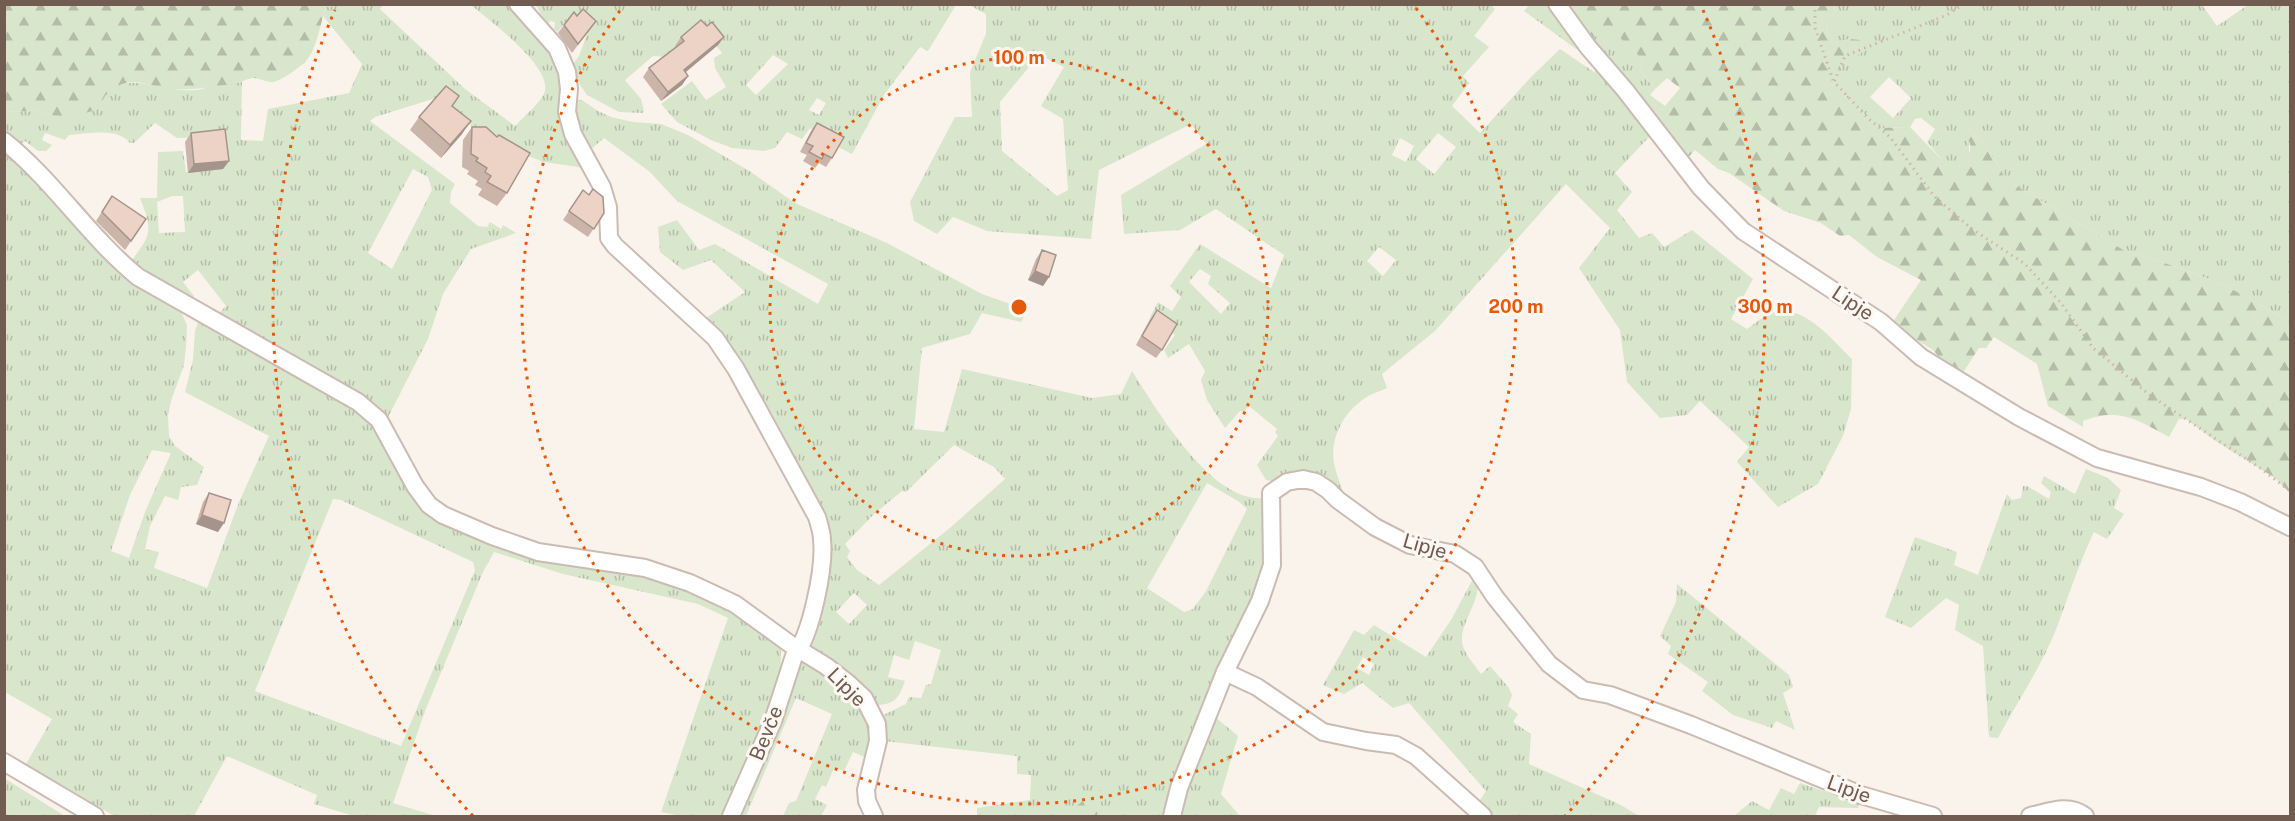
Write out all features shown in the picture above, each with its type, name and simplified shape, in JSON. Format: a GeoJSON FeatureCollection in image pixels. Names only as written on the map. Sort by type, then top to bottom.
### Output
{"type":"FeatureCollection","features":[{"type":"Feature","properties":{"kind":"street","name":"Bevče"},"geometry":{"type":"LineString","coordinates":[[518,4],[556,48],[567,72],[569,89],[567,112],[573,134],[602,187],[608,207],[609,238],[716,338],[736,369],[817,517],[822,540],[821,573],[814,605],[795,647],[773,721],[731,816]]}},
{"type":"Feature","properties":{"kind":"street","name":"Lipje"},"geometry":{"type":"LineString","coordinates":[[1557,4],[1588,47],[1701,188],[1743,231],[1881,322],[1921,357],[2019,417],[2097,458],[2201,487],[2240,502],[2290,527]]}},
{"type":"Feature","properties":{"kind":"street","name":"Lipje"},"geometry":{"type":"LineString","coordinates":[[4,141],[32,163],[86,227],[116,259],[138,277],[358,402],[379,420],[416,486],[429,505],[443,515],[538,552],[645,568],[690,583],[735,604],[826,666],[864,698],[877,723],[878,741],[866,790],[867,801],[874,816]]}},
{"type":"Feature","properties":{"kind":"street","name":"Lipje"},"geometry":{"type":"LineString","coordinates":[[1172,816],[1179,788],[1225,672],[1260,601],[1272,565],[1271,493],[1287,482],[1303,479],[1316,482],[1375,527],[1410,545],[1455,554],[1475,567],[1495,597],[1549,663],[1583,690],[1610,695],[1691,725],[1861,795],[1933,816]]}},
{"type":"Feature","properties":{"kind":"street"},"geometry":{"type":"LineString","coordinates":[[1225,672],[1257,687],[1323,732],[1396,745],[1416,756],[1483,816]]}},
{"type":"Feature","properties":{"kind":"street"},"geometry":{"type":"LineString","coordinates":[[4,762],[95,816]]}},
{"type":"Feature","properties":{"kind":"street"},"geometry":{"type":"LineString","coordinates":[[2030,816],[2061,808],[2085,816]]}},
{"type":"Feature","properties":{"kind":"path"},"geometry":{"type":"LineString","coordinates":[[1815,4],[1815,28],[1834,82],[1868,118],[1890,137],[1934,196],[1972,230],[2025,264],[2061,303],[2094,348],[2151,396],[2260,468],[2290,491]]}},
{"type":"Feature","properties":{"kind":"path"},"geometry":{"type":"LineString","coordinates":[[1834,82],[1845,56],[1947,15],[1964,4]]}},
{"type":"Feature","properties":{"kind":"green space"},"geometry":{"type":"Polygon","coordinates":[[[5,4],[346,5],[326,7],[309,57],[294,71],[278,81],[252,78],[234,84],[187,89],[132,82],[116,86],[109,92],[98,109],[73,117],[58,117],[38,111],[5,112],[5,4]]]}},
{"type":"Feature","properties":{"kind":"green space"},"geometry":{"type":"Polygon","coordinates":[[[346,4],[383,5],[380,9],[465,89],[515,126],[541,99],[545,91],[544,81],[538,69],[517,44],[471,5],[508,5],[538,36],[551,54],[560,77],[560,97],[585,168],[544,162],[492,142],[436,98],[375,117],[370,121],[455,184],[451,192],[450,203],[478,226],[487,227],[490,222],[501,229],[503,225],[516,233],[471,249],[443,294],[428,339],[386,421],[215,317],[226,306],[198,270],[183,282],[194,296],[190,304],[132,262],[145,241],[148,230],[140,198],[157,198],[158,152],[183,151],[186,172],[220,169],[217,137],[177,138],[155,123],[134,143],[110,133],[69,135],[65,140],[45,133],[42,140],[52,145],[46,151],[38,151],[25,141],[21,144],[5,132],[5,112],[38,111],[58,117],[97,109],[106,95],[116,86],[128,83],[196,90],[217,84],[242,82],[241,140],[263,141],[268,109],[349,93],[362,64],[323,16],[326,7],[346,4]],[[413,169],[368,253],[392,269],[432,190],[428,177],[413,169]],[[172,196],[157,202],[159,233],[185,232],[183,196],[172,196]]]}},
{"type":"Feature","properties":{"kind":"green space"},"geometry":{"type":"Polygon","coordinates":[[[536,5],[956,5],[928,51],[920,47],[884,95],[852,154],[810,128],[802,139],[787,132],[775,148],[764,151],[732,148],[677,122],[661,104],[692,81],[706,100],[726,87],[715,68],[714,58],[722,53],[705,32],[666,57],[653,56],[625,80],[641,99],[643,113],[619,112],[587,95],[580,85],[573,64],[579,56],[589,29],[565,22],[558,32],[554,29],[555,22],[550,21],[547,26],[536,5]],[[773,55],[746,85],[756,95],[788,64],[773,55]],[[817,98],[809,110],[819,115],[826,103],[817,98]]]}},
{"type":"Feature","properties":{"kind":"green space"},"geometry":{"type":"Polygon","coordinates":[[[969,5],[1491,5],[1495,9],[1474,36],[1489,47],[1463,76],[1469,83],[1452,106],[1480,133],[1560,49],[1594,72],[1600,68],[1651,135],[1615,173],[1632,192],[1617,210],[1639,238],[1652,233],[1664,247],[1692,230],[1753,279],[1731,319],[1747,329],[1774,312],[1794,313],[1813,322],[1852,359],[1851,409],[1843,436],[1818,484],[1778,507],[1737,462],[1749,447],[1700,401],[1687,415],[1660,418],[1627,382],[1620,330],[1579,268],[1610,228],[1566,184],[1435,331],[1382,374],[1387,388],[1364,399],[1348,413],[1336,437],[1333,454],[1344,495],[1266,480],[1257,465],[1278,436],[1275,432],[1277,429],[1249,406],[1244,412],[1240,411],[1225,428],[1207,400],[1201,380],[1205,371],[1189,344],[1168,358],[1164,350],[1175,335],[1150,317],[1158,302],[1172,311],[1181,297],[1170,286],[1200,244],[1271,288],[1284,255],[1216,209],[1180,230],[1124,234],[1121,195],[1206,144],[1191,124],[1099,170],[1091,239],[987,231],[953,217],[937,234],[914,221],[910,202],[955,117],[972,117],[970,72],[986,34],[986,14],[969,5]],[[1039,55],[1000,102],[1002,151],[1057,196],[1068,190],[1063,119],[1041,106],[1064,67],[1039,55]],[[1438,133],[1416,159],[1434,174],[1456,147],[1438,133]],[[1400,138],[1392,155],[1406,162],[1414,146],[1400,138]],[[1379,247],[1367,261],[1383,276],[1396,260],[1379,247]],[[1200,269],[1189,282],[1221,314],[1230,303],[1208,284],[1211,276],[1200,269]]]}},
{"type":"Feature","properties":{"kind":"green space"},"geometry":{"type":"Polygon","coordinates":[[[1529,5],[1551,5],[1586,49],[1576,49],[1524,11],[1529,5]]]}},
{"type":"Feature","properties":{"kind":"green space"},"geometry":{"type":"Polygon","coordinates":[[[1561,5],[1835,5],[1833,19],[1826,30],[1832,42],[1860,40],[1866,49],[1835,69],[1827,79],[1879,128],[1910,127],[1942,160],[1945,169],[1957,169],[1970,152],[1970,143],[1965,132],[1969,128],[1998,164],[2003,177],[2013,184],[2125,251],[2222,284],[2290,323],[2290,493],[2275,478],[2217,442],[2186,419],[2179,419],[2169,437],[2128,417],[2118,415],[2083,421],[2083,427],[2048,406],[2037,364],[1994,337],[1986,348],[1979,348],[1962,374],[1945,364],[1933,350],[1914,338],[1894,320],[1921,280],[1877,257],[1849,235],[1840,236],[1821,223],[1784,211],[1729,173],[1718,169],[1695,150],[1685,161],[1650,117],[1665,106],[1680,88],[1667,78],[1655,89],[1640,70],[1644,61],[1609,27],[1589,41],[1561,5]]]}},
{"type":"Feature","properties":{"kind":"green space"},"geometry":{"type":"Polygon","coordinates":[[[1835,5],[2202,5],[2217,26],[2248,5],[2290,5],[2290,323],[2222,284],[2125,251],[2013,184],[2003,177],[1998,164],[1969,128],[1969,158],[1957,169],[1944,169],[1942,160],[1927,142],[1935,129],[1921,118],[1915,119],[1910,127],[1879,128],[1827,79],[1833,69],[1845,61],[1850,39],[1832,43],[1826,30],[1833,19],[1835,5]],[[1889,77],[1870,97],[1893,118],[1911,98],[1889,77]]]}},
{"type":"Feature","properties":{"kind":"green space"},"geometry":{"type":"Polygon","coordinates":[[[1609,26],[1644,61],[1640,70],[1655,89],[1650,95],[1665,106],[1650,117],[1589,41],[1609,26]]]}},
{"type":"Feature","properties":{"kind":"green space"},"geometry":{"type":"Polygon","coordinates":[[[573,100],[582,100],[611,117],[633,122],[661,124],[688,135],[751,172],[795,203],[887,243],[982,294],[1027,310],[1021,322],[982,313],[970,334],[922,348],[914,429],[944,432],[962,369],[1092,398],[1121,394],[1132,371],[1171,430],[1206,470],[1225,486],[1244,496],[1264,498],[1269,560],[1167,816],[1098,816],[1097,812],[1102,799],[1078,807],[1064,816],[977,816],[977,808],[1030,800],[1031,775],[1017,774],[1017,756],[884,741],[881,716],[906,704],[909,697],[921,698],[926,685],[931,684],[941,650],[915,641],[909,660],[894,655],[888,677],[905,681],[896,699],[878,705],[810,649],[810,638],[827,553],[703,320],[745,292],[711,260],[683,270],[660,252],[658,227],[677,220],[699,250],[715,244],[818,304],[828,284],[677,201],[650,172],[604,138],[589,151],[577,127],[573,100]],[[954,445],[906,492],[902,491],[874,514],[845,544],[850,551],[847,557],[857,570],[879,585],[951,527],[1005,479],[994,467],[954,445]],[[1207,483],[1147,588],[1184,612],[1193,609],[1206,591],[1247,509],[1238,501],[1207,483]],[[854,593],[836,612],[849,624],[867,605],[854,593]]]}},
{"type":"Feature","properties":{"kind":"green space"},"geometry":{"type":"Polygon","coordinates":[[[4,145],[125,273],[180,310],[187,325],[184,365],[168,415],[169,436],[175,446],[204,467],[197,485],[181,487],[178,500],[165,496],[150,526],[145,549],[159,552],[154,568],[207,588],[239,502],[269,436],[185,392],[193,360],[195,331],[198,322],[207,324],[361,411],[378,427],[429,513],[651,577],[690,591],[741,616],[781,648],[780,670],[771,713],[726,816],[681,816],[661,812],[728,618],[698,604],[563,574],[494,552],[483,572],[425,711],[393,803],[436,816],[354,816],[314,804],[317,795],[227,756],[194,816],[114,816],[26,764],[52,719],[5,692],[4,145]],[[152,450],[130,495],[111,551],[129,558],[145,512],[171,453],[152,450]],[[333,499],[255,691],[401,746],[475,570],[473,562],[341,500],[333,499]]]}},
{"type":"Feature","properties":{"kind":"green space"},"geometry":{"type":"Polygon","coordinates":[[[2086,469],[2108,478],[2121,490],[2114,508],[2124,514],[2107,539],[2094,532],[2044,656],[1998,738],[1989,737],[1983,646],[1955,630],[1959,605],[1946,598],[1911,628],[1885,617],[1915,537],[1957,552],[1954,565],[1978,575],[2007,494],[2012,500],[2021,498],[2023,486],[2027,486],[2049,499],[2051,492],[2041,483],[2044,476],[2075,494],[2086,469]]]}},
{"type":"Feature","properties":{"kind":"green space"},"geometry":{"type":"Polygon","coordinates":[[[1474,577],[1477,591],[1462,633],[1464,650],[1481,674],[1490,666],[1509,688],[1512,695],[1508,706],[1518,714],[1513,722],[1531,734],[1529,764],[1619,804],[1639,816],[1489,816],[1476,806],[1486,791],[1409,703],[1393,708],[1362,683],[1344,694],[1323,685],[1354,630],[1364,635],[1374,625],[1426,657],[1451,620],[1474,577]],[[1363,657],[1357,668],[1369,675],[1374,664],[1363,657]]]}},
{"type":"Feature","properties":{"kind":"green space"},"geometry":{"type":"Polygon","coordinates":[[[1677,584],[1789,675],[1793,687],[1783,693],[1795,730],[1776,721],[1772,728],[1733,715],[1702,691],[1708,682],[1668,654],[1671,646],[1660,636],[1676,602],[1677,584]]]}},
{"type":"Feature","properties":{"kind":"green space"},"geometry":{"type":"Polygon","coordinates":[[[797,654],[858,699],[873,725],[869,759],[853,752],[844,771],[834,768],[826,787],[822,785],[815,799],[827,805],[821,816],[783,816],[789,803],[796,801],[832,714],[796,698],[746,816],[736,816],[797,654]]]}},
{"type":"Feature","properties":{"kind":"green space"},"geometry":{"type":"Polygon","coordinates":[[[1215,717],[1238,736],[1221,794],[1240,816],[1179,816],[1185,790],[1215,717]]]}},
{"type":"Feature","properties":{"kind":"green space"},"geometry":{"type":"Polygon","coordinates":[[[4,778],[65,816],[5,816],[4,778]]]}},
{"type":"Feature","properties":{"kind":"green space"},"geometry":{"type":"Polygon","coordinates":[[[1800,783],[1859,803],[1858,808],[1819,807],[1815,816],[1734,816],[1752,801],[1769,810],[1781,788],[1794,794],[1800,783]]]}},
{"type":"Feature","properties":{"kind":"green space"},"geometry":{"type":"Polygon","coordinates":[[[1110,787],[1113,793],[1102,799],[1097,812],[1098,816],[1064,816],[1093,793],[1110,787]]]}},
{"type":"Feature","properties":{"kind":"building"},"geometry":{"type":"Polygon","coordinates":[[[583,9],[596,21],[578,44],[564,25],[574,12],[577,16],[583,9]]]}},
{"type":"Feature","properties":{"kind":"building"},"geometry":{"type":"Polygon","coordinates":[[[701,20],[707,26],[712,22],[724,37],[684,70],[688,76],[668,92],[649,68],[684,41],[681,37],[701,20]]]}},
{"type":"Feature","properties":{"kind":"building"},"geometry":{"type":"Polygon","coordinates":[[[446,86],[459,96],[452,106],[471,121],[450,145],[419,117],[446,86]]]}},
{"type":"Feature","properties":{"kind":"building"},"geometry":{"type":"Polygon","coordinates":[[[817,123],[844,137],[832,158],[824,154],[822,159],[809,152],[813,146],[806,143],[817,123]]]}},
{"type":"Feature","properties":{"kind":"building"},"geometry":{"type":"Polygon","coordinates":[[[472,127],[486,127],[497,137],[499,135],[530,153],[507,193],[487,182],[491,176],[485,172],[487,168],[476,161],[478,158],[471,154],[472,127]]]}},
{"type":"Feature","properties":{"kind":"building"},"geometry":{"type":"Polygon","coordinates":[[[225,129],[229,161],[194,164],[191,133],[225,129]]]}},
{"type":"Feature","properties":{"kind":"building"},"geometry":{"type":"Polygon","coordinates":[[[593,189],[603,197],[604,213],[594,229],[569,211],[583,190],[589,195],[593,189]]]}},
{"type":"Feature","properties":{"kind":"building"},"geometry":{"type":"Polygon","coordinates":[[[112,196],[146,219],[131,241],[102,212],[112,196]]]}},
{"type":"Feature","properties":{"kind":"building"},"geometry":{"type":"Polygon","coordinates":[[[1042,250],[1056,255],[1049,277],[1035,271],[1042,250]]]}},
{"type":"Feature","properties":{"kind":"building"},"geometry":{"type":"Polygon","coordinates":[[[1157,310],[1177,324],[1162,350],[1142,336],[1157,310]]]}},
{"type":"Feature","properties":{"kind":"building"},"geometry":{"type":"Polygon","coordinates":[[[209,493],[231,500],[224,523],[202,515],[209,493]]]}}]}
